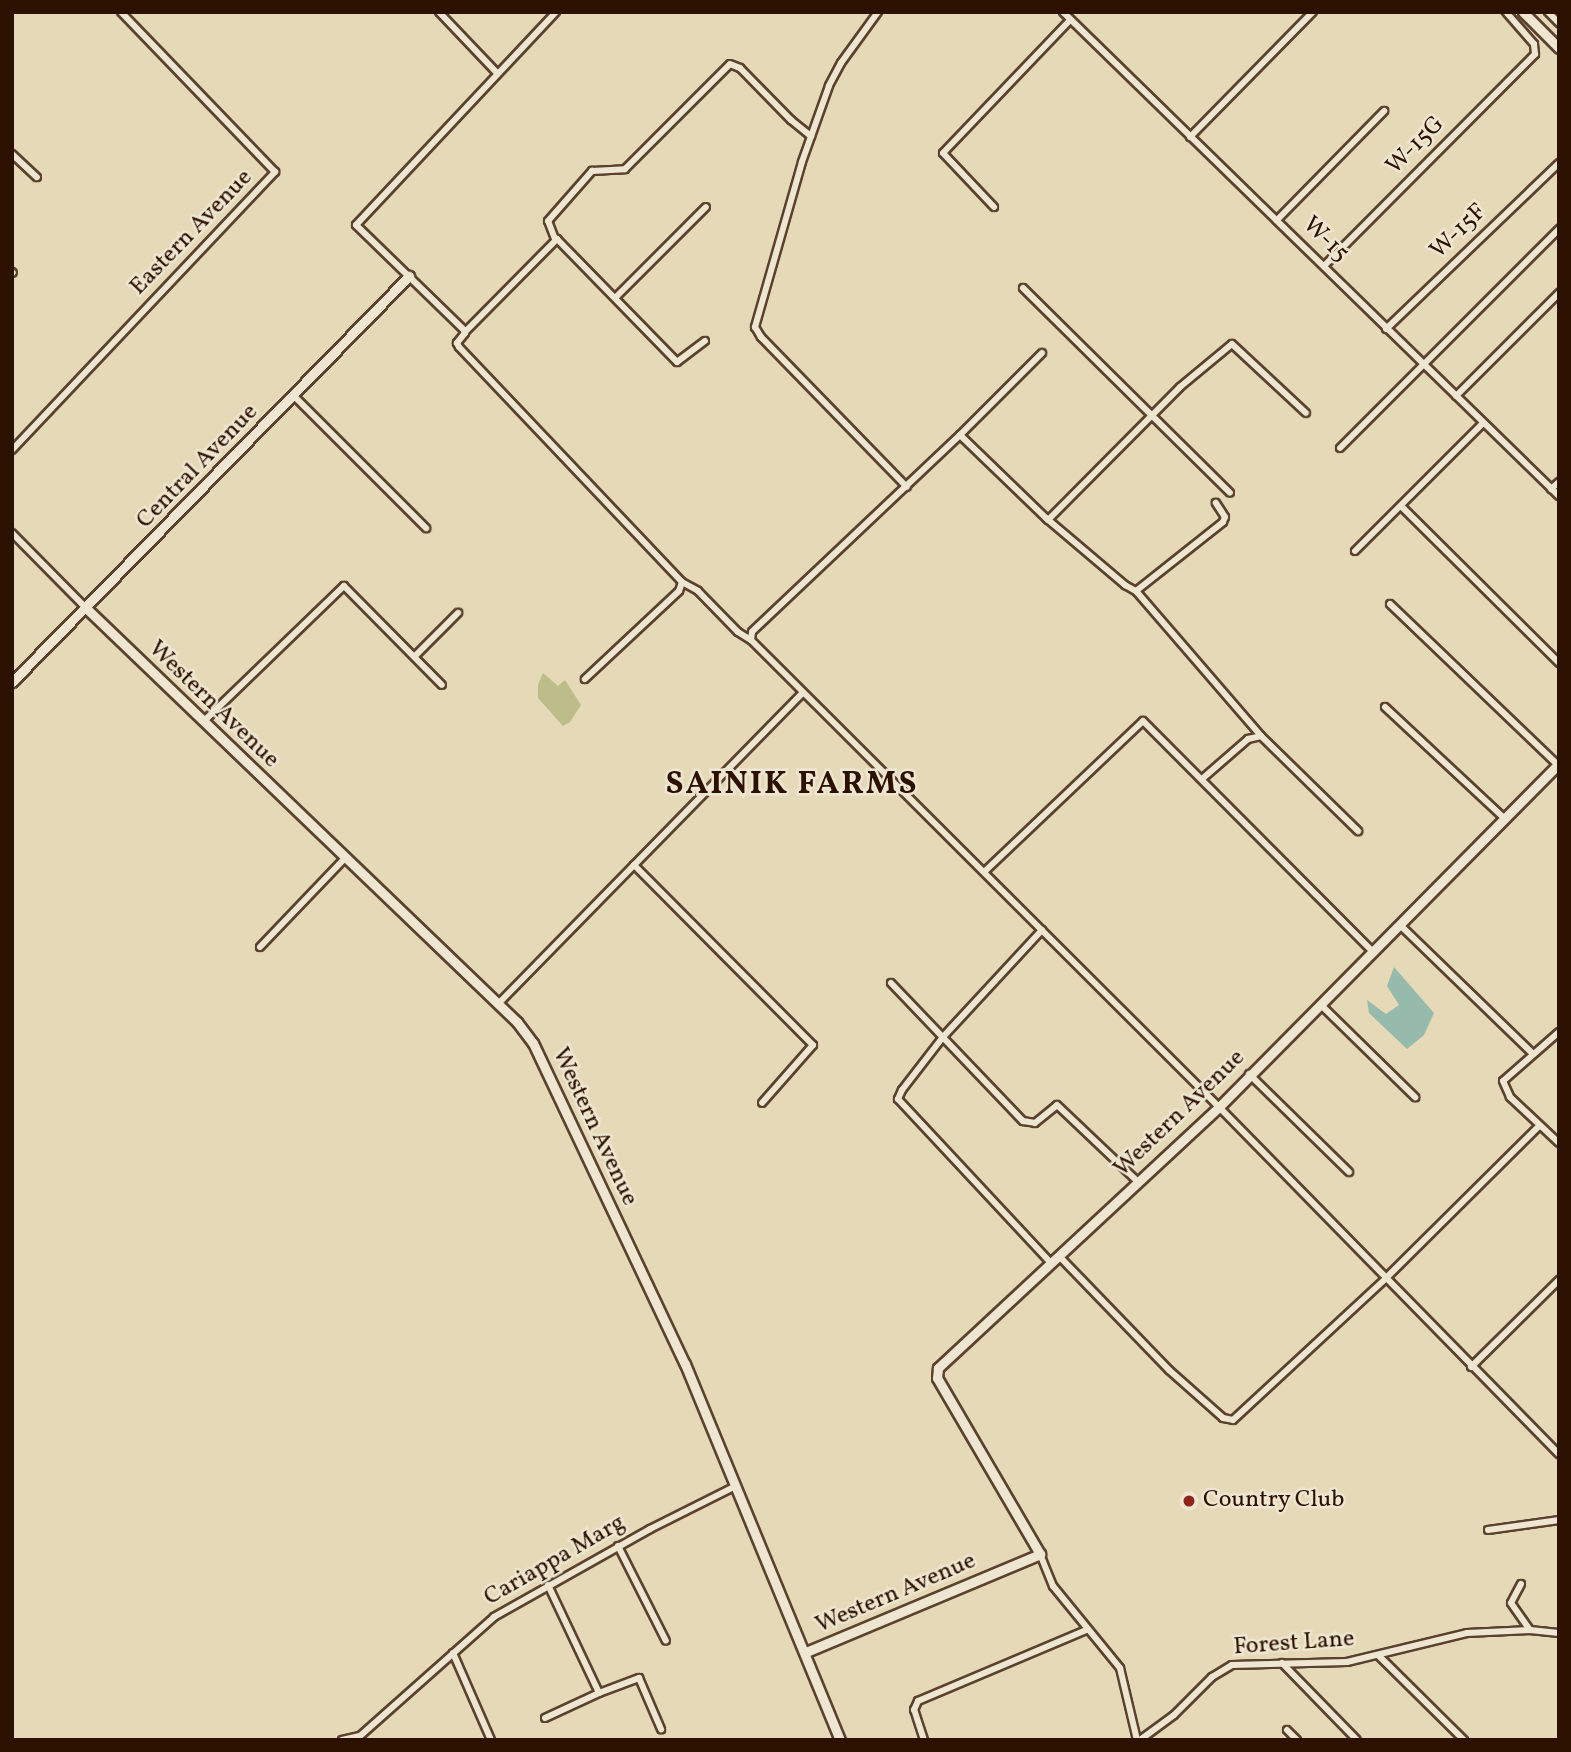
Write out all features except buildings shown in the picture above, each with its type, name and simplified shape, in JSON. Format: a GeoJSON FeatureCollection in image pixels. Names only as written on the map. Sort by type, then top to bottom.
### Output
{"type":"FeatureCollection","features":[{"type":"Feature","properties":{"kind":"street","name":"Eastern Avenue"},"geometry":{"type":"LineString","coordinates":[[12,450],[275,172],[121,12]]}},
{"type":"Feature","properties":{"kind":"street"},"geometry":{"type":"LineString","coordinates":[[439,12],[497,73]]}},
{"type":"Feature","properties":{"kind":"street"},"geometry":{"type":"LineString","coordinates":[[465,332],[358,228],[356,223],[556,12]]}},
{"type":"Feature","properties":{"kind":"street"},"geometry":{"type":"LineString","coordinates":[[878,12],[834,76],[811,136],[755,327],[761,337],[907,487]]}},
{"type":"Feature","properties":{"kind":"street","name":"W-15"},"geometry":{"type":"LineString","coordinates":[[1063,12],[1559,496]]}},
{"type":"Feature","properties":{"kind":"street"},"geometry":{"type":"LineString","coordinates":[[1190,138],[1312,12]]}},
{"type":"Feature","properties":{"kind":"street","name":"W-15G"},"geometry":{"type":"LineString","coordinates":[[1324,266],[1535,54],[1534,44],[1506,12]]}},
{"type":"Feature","properties":{"kind":"street"},"geometry":{"type":"LineString","coordinates":[[1522,12],[1559,48]]}},
{"type":"Feature","properties":{"kind":"street"},"geometry":{"type":"LineString","coordinates":[[1548,12],[1559,23]]}},
{"type":"Feature","properties":{"kind":"street"},"geometry":{"type":"LineString","coordinates":[[994,207],[943,153],[1070,20]]}},
{"type":"Feature","properties":{"kind":"street"},"geometry":{"type":"LineString","coordinates":[[705,341],[677,362],[616,297],[555,239],[548,221],[592,171],[625,169],[730,64],[740,68],[791,120],[811,136]]}},
{"type":"Feature","properties":{"kind":"street"},"geometry":{"type":"LineString","coordinates":[[1277,220],[1384,111]]}},
{"type":"Feature","properties":{"kind":"street"},"geometry":{"type":"LineString","coordinates":[[12,154],[37,177]]}},
{"type":"Feature","properties":{"kind":"street","name":"W-15F"},"geometry":{"type":"LineString","coordinates":[[1387,329],[1559,163]]}},
{"type":"Feature","properties":{"kind":"street"},"geometry":{"type":"LineString","coordinates":[[616,297],[706,207]]}},
{"type":"Feature","properties":{"kind":"street"},"geometry":{"type":"LineString","coordinates":[[1340,448],[1559,229]]}},
{"type":"Feature","properties":{"kind":"street"},"geometry":{"type":"LineString","coordinates":[[555,239],[465,332],[457,343],[458,347],[682,582],[698,592],[738,632],[751,640],[802,694],[1219,1107],[1559,1454]]}},
{"type":"Feature","properties":{"kind":"street","name":"Central Avenue"},"geometry":{"type":"LineString","coordinates":[[12,682],[409,276]]}},
{"type":"Feature","properties":{"kind":"street"},"geometry":{"type":"LineString","coordinates":[[1023,288],[1230,493]]}},
{"type":"Feature","properties":{"kind":"street"},"geometry":{"type":"LineString","coordinates":[[1456,396],[1559,293]]}},
{"type":"Feature","properties":{"kind":"street"},"geometry":{"type":"LineString","coordinates":[[1048,520],[1152,415],[1232,344],[1237,345],[1306,414]]}},
{"type":"Feature","properties":{"kind":"street"},"geometry":{"type":"LineString","coordinates":[[751,640],[752,632],[907,487],[1042,354]]}},
{"type":"Feature","properties":{"kind":"street"},"geometry":{"type":"LineString","coordinates":[[294,396],[426,528]]}},
{"type":"Feature","properties":{"kind":"street"},"geometry":{"type":"LineString","coordinates":[[1355,551],[1483,423]]}},
{"type":"Feature","properties":{"kind":"street"},"geometry":{"type":"LineString","coordinates":[[960,436],[1048,520],[1125,585],[1136,591],[1261,736],[1358,831]]}},
{"type":"Feature","properties":{"kind":"street"},"geometry":{"type":"LineString","coordinates":[[12,438],[18,444]]}},
{"type":"Feature","properties":{"kind":"street"},"geometry":{"type":"LineString","coordinates":[[1551,489],[1559,482]]}},
{"type":"Feature","properties":{"kind":"street"},"geometry":{"type":"LineString","coordinates":[[1136,591],[1223,522],[1226,517],[1216,503]]}},
{"type":"Feature","properties":{"kind":"street"},"geometry":{"type":"LineString","coordinates":[[1401,506],[1559,663]]}},
{"type":"Feature","properties":{"kind":"street"},"geometry":{"type":"LineString","coordinates":[[12,533],[86,608]]}},
{"type":"Feature","properties":{"kind":"street"},"geometry":{"type":"LineString","coordinates":[[585,679],[678,592],[682,582]]}},
{"type":"Feature","properties":{"kind":"street"},"geometry":{"type":"LineString","coordinates":[[203,722],[344,586],[442,685]]}},
{"type":"Feature","properties":{"kind":"street"},"geometry":{"type":"LineString","coordinates":[[1390,604],[1558,764]]}},
{"type":"Feature","properties":{"kind":"street","name":"Western Avenue"},"geometry":{"type":"LineString","coordinates":[[86,608],[525,1032],[547,1069],[685,1364],[806,1652],[1040,1554],[936,1372],[941,1363],[1219,1107],[1558,764]]}},
{"type":"Feature","properties":{"kind":"street"},"geometry":{"type":"LineString","coordinates":[[415,656],[458,613]]}},
{"type":"Feature","properties":{"kind":"street"},"geometry":{"type":"LineString","coordinates":[[498,1004],[802,694]]}},
{"type":"Feature","properties":{"kind":"street"},"geometry":{"type":"LineString","coordinates":[[1385,707],[1504,819]]}},
{"type":"Feature","properties":{"kind":"street"},"geometry":{"type":"LineString","coordinates":[[984,872],[1141,721],[1147,723],[1373,952]]}},
{"type":"Feature","properties":{"kind":"street"},"geometry":{"type":"LineString","coordinates":[[1202,779],[1248,739],[1261,736]]}},
{"type":"Feature","properties":{"kind":"street"},"geometry":{"type":"LineString","coordinates":[[260,947],[345,858]]}},
{"type":"Feature","properties":{"kind":"street"},"geometry":{"type":"LineString","coordinates":[[634,865],[813,1045],[809,1053],[762,1103]]}},
{"type":"Feature","properties":{"kind":"street"},"geometry":{"type":"LineString","coordinates":[[1400,925],[1533,1054]]}},
{"type":"Feature","properties":{"kind":"street"},"geometry":{"type":"LineString","coordinates":[[1042,930],[943,1037],[898,1099],[1051,1263]]}},
{"type":"Feature","properties":{"kind":"street"},"geometry":{"type":"LineString","coordinates":[[891,983],[1023,1121],[1035,1123],[1058,1105],[1138,1182]]}},
{"type":"Feature","properties":{"kind":"street"},"geometry":{"type":"LineString","coordinates":[[1321,1005],[1415,1097]]}},
{"type":"Feature","properties":{"kind":"street"},"geometry":{"type":"LineString","coordinates":[[1559,1032],[1508,1073],[1503,1086],[1510,1097],[1559,1143]]}},
{"type":"Feature","properties":{"kind":"street"},"geometry":{"type":"LineString","coordinates":[[1249,1074],[1349,1172]]}},
{"type":"Feature","properties":{"kind":"street"},"geometry":{"type":"LineString","coordinates":[[1059,1256],[1169,1370],[1227,1420],[1241,1415],[1385,1279],[1540,1125]]}},
{"type":"Feature","properties":{"kind":"street"},"geometry":{"type":"LineString","coordinates":[[1471,1367],[1559,1280]]}},
{"type":"Feature","properties":{"kind":"street","name":"Cariappa Marg"},"geometry":{"type":"LineString","coordinates":[[342,1740],[360,1736],[494,1617],[618,1546],[736,1486]]}},
{"type":"Feature","properties":{"kind":"street"},"geometry":{"type":"LineString","coordinates":[[1488,1530],[1559,1520]]}},
{"type":"Feature","properties":{"kind":"street"},"geometry":{"type":"LineString","coordinates":[[618,1546],[666,1641]]}},
{"type":"Feature","properties":{"kind":"street"},"geometry":{"type":"LineString","coordinates":[[1040,1554],[1049,1579],[1123,1675],[1139,1740]]}},
{"type":"Feature","properties":{"kind":"street"},"geometry":{"type":"LineString","coordinates":[[1521,1584],[1511,1603],[1530,1630]]}},
{"type":"Feature","properties":{"kind":"street"},"geometry":{"type":"LineString","coordinates":[[548,1585],[598,1691]]}},
{"type":"Feature","properties":{"kind":"street"},"geometry":{"type":"LineString","coordinates":[[924,1740],[914,1710],[918,1701],[1086,1630]]}},
{"type":"Feature","properties":{"kind":"street","name":"Forest Lane"},"geometry":{"type":"LineString","coordinates":[[1139,1740],[1174,1715],[1222,1669],[1244,1663],[1347,1662],[1467,1633],[1530,1630],[1559,1633]]}},
{"type":"Feature","properties":{"kind":"street"},"geometry":{"type":"LineString","coordinates":[[806,1652],[841,1740]]}},
{"type":"Feature","properties":{"kind":"street"},"geometry":{"type":"LineString","coordinates":[[453,1653],[492,1740]]}},
{"type":"Feature","properties":{"kind":"street"},"geometry":{"type":"LineString","coordinates":[[1378,1655],[1464,1740]]}},
{"type":"Feature","properties":{"kind":"street"},"geometry":{"type":"LineString","coordinates":[[1282,1663],[1357,1740]]}},
{"type":"Feature","properties":{"kind":"street"},"geometry":{"type":"LineString","coordinates":[[545,1718],[598,1691],[639,1678],[660,1729]]}},
{"type":"Feature","properties":{"kind":"street"},"geometry":{"type":"LineString","coordinates":[[1287,1730],[1297,1740]]}},
{"type":"Feature","properties":{"kind":"green space"},"geometry":{"type":"Polygon","coordinates":[[[543,673],[558,686],[565,680],[581,705],[570,722],[563,726],[538,698],[538,685],[543,673]]]}},
{"type":"Feature","properties":{"kind":"shaded area"},"geometry":{"type":"Polygon","coordinates":[[[1394,967],[1434,1013],[1424,1035],[1407,1049],[1369,1013],[1367,1000],[1386,1014],[1399,1005],[1387,986],[1394,967]]]}},
{"type":"Feature","properties":{"kind":"place","name":"Country Club"},"geometry":{"type":"Point","coordinates":[1189,1501]}},
{"type":"Feature","properties":{"kind":"district","name":"SAINIK FARMS"},"geometry":{"type":"Point","coordinates":[792,785]}}]}
